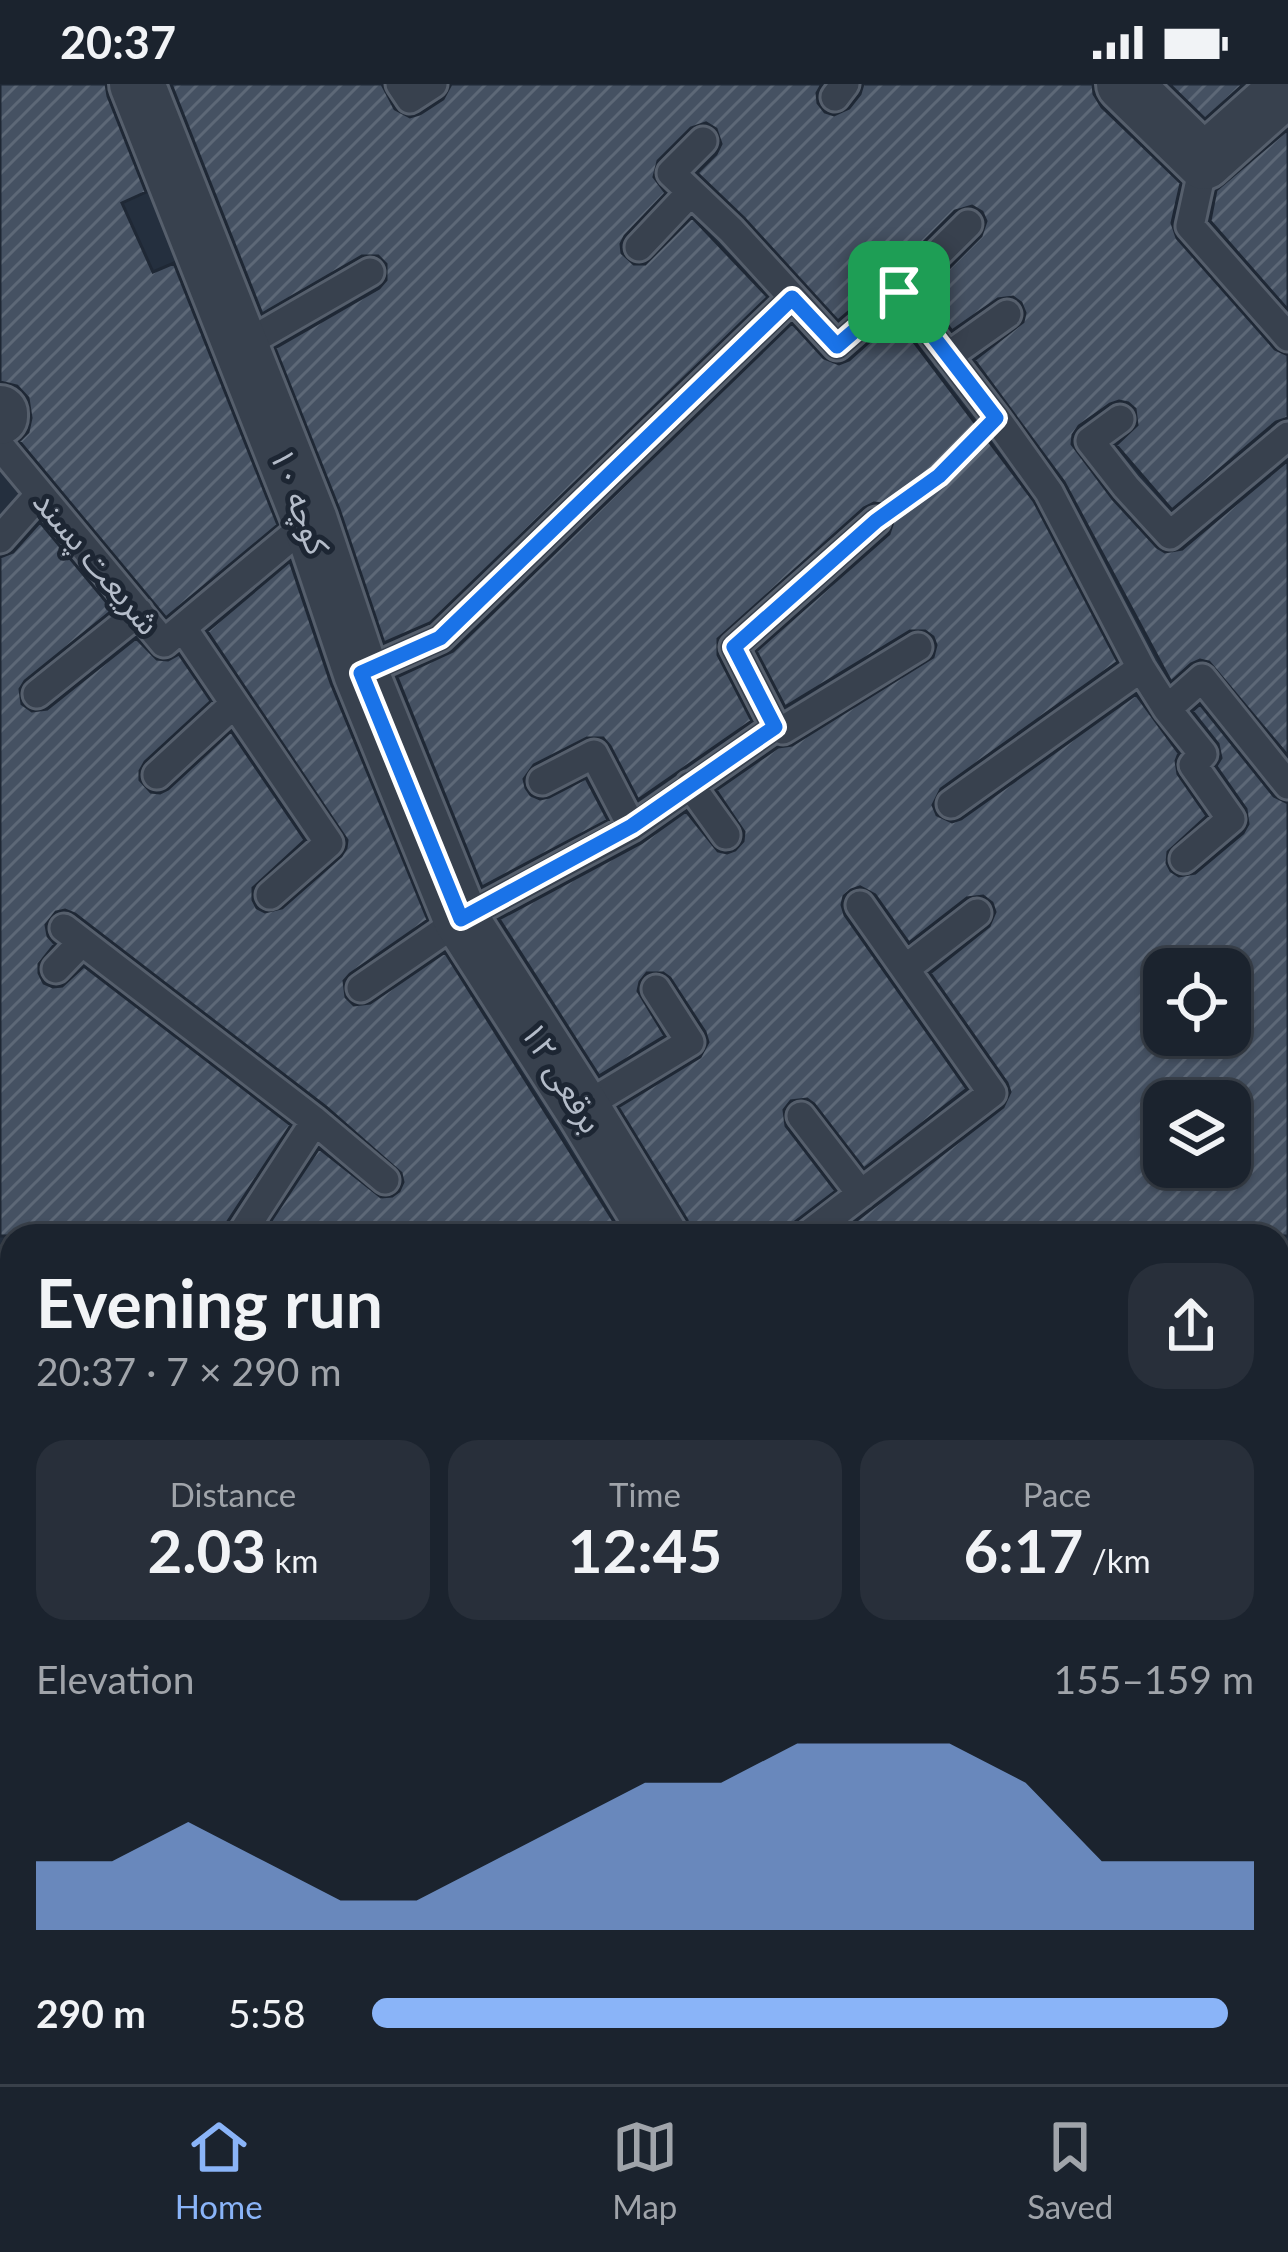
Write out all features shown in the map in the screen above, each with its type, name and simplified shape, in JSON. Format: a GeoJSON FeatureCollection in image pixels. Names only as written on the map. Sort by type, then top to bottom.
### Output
{"type":"FeatureCollection","features":[{"type":"Feature","properties":{"kind":"street","name":"کوچه ۱۰"},"geometry":{"type":"LineString","coordinates":[[137,84],[310,520],[361,673],[461,919]]}},
{"type":"Feature","properties":{"kind":"street"},"geometry":{"type":"LineString","coordinates":[[1124,84],[1204,162],[1288,87]]}},
{"type":"Feature","properties":{"kind":"street","name":"برقعی ۱۲"},"geometry":{"type":"LineString","coordinates":[[461,919],[653,1224]]}},
{"type":"Feature","properties":{"kind":"lane"},"geometry":{"type":"LineString","coordinates":[[400,84],[410,99],[434,84]]}},
{"type":"Feature","properties":{"kind":"lane"},"geometry":{"type":"LineString","coordinates":[[703,141],[671,172],[837,346],[968,224]]}},
{"type":"Feature","properties":{"kind":"lane"},"geometry":{"type":"LineString","coordinates":[[1204,162],[1190,226],[1288,338]]}},
{"type":"Feature","properties":{"kind":"lane"},"geometry":{"type":"LineString","coordinates":[[640,247],[691,192]]}},
{"type":"Feature","properties":{"kind":"lane"},"geometry":{"type":"LineString","coordinates":[[242,346],[370,272]]}},
{"type":"Feature","properties":{"kind":"lane"},"geometry":{"type":"LineString","coordinates":[[899,292],[1049,492],[1141,668],[1203,754],[1193,765],[1231,819],[1184,859]]}},
{"type":"Feature","properties":{"kind":"lane"},"geometry":{"type":"LineString","coordinates":[[361,673],[440,638],[792,298]]}},
{"type":"Feature","properties":{"kind":"lane"},"geometry":{"type":"LineString","coordinates":[[948,356],[1007,314]]}},
{"type":"Feature","properties":{"kind":"lane"},"geometry":{"type":"LineString","coordinates":[[1120,419],[1090,441],[1170,535],[1288,436]]}},
{"type":"Feature","properties":{"kind":"lane","name":"شریعت پسند"},"geometry":{"type":"LineString","coordinates":[[0,446],[164,643],[310,520]]}},
{"type":"Feature","properties":{"kind":"lane"},"geometry":{"type":"LineString","coordinates":[[0,538],[40,494]]}},
{"type":"Feature","properties":{"kind":"lane"},"geometry":{"type":"LineString","coordinates":[[876,521],[734,647],[775,727],[783,730],[918,647]]}},
{"type":"Feature","properties":{"kind":"lane"},"geometry":{"type":"LineString","coordinates":[[37,694],[139,612]]}},
{"type":"Feature","properties":{"kind":"lane"},"geometry":{"type":"LineString","coordinates":[[183,628],[329,843],[270,895]]}},
{"type":"Feature","properties":{"kind":"lane"},"geometry":{"type":"LineString","coordinates":[[951,804],[1141,668]]}},
{"type":"Feature","properties":{"kind":"lane"},"geometry":{"type":"LineString","coordinates":[[1168,709],[1202,678],[1288,785]]}},
{"type":"Feature","properties":{"kind":"lane"},"geometry":{"type":"LineString","coordinates":[[157,775],[235,704]]}},
{"type":"Feature","properties":{"kind":"lane"},"geometry":{"type":"LineString","coordinates":[[361,988],[461,919],[632,826],[775,727]]}},
{"type":"Feature","properties":{"kind":"lane"},"geometry":{"type":"LineString","coordinates":[[542,781],[594,754],[632,826]]}},
{"type":"Feature","properties":{"kind":"lane"},"geometry":{"type":"LineString","coordinates":[[690,785],[726,835]]}},
{"type":"Feature","properties":{"kind":"lane"},"geometry":{"type":"LineString","coordinates":[[822,1224],[992,1093],[860,904]]}},
{"type":"Feature","properties":{"kind":"lane"},"geometry":{"type":"LineString","coordinates":[[905,969],[977,913]]}},
{"type":"Feature","properties":{"kind":"lane"},"geometry":{"type":"LineString","coordinates":[[56,969],[73,936],[385,1180]]}},
{"type":"Feature","properties":{"kind":"lane"},"geometry":{"type":"LineString","coordinates":[[582,1108],[690,1042],[656,989]]}},
{"type":"Feature","properties":{"kind":"lane"},"geometry":{"type":"LineString","coordinates":[[802,1116],[861,1194]]}},
{"type":"Feature","properties":{"kind":"lane"},"geometry":{"type":"LineString","coordinates":[[248,1224],[315,1121]]}},
{"type":"Feature","properties":{"kind":"path"},"geometry":{"type":"LineString","coordinates":[[876,521],[939,476],[996,418]]}},
{"type":"Feature","properties":{"kind":"building"},"geometry":{"type":"Polygon","coordinates":[[[0,84],[106,84],[146,192],[122,203],[153,272],[174,263],[278,525],[166,618],[19,441],[28,432],[31,418],[28,398],[17,386],[0,382],[0,84]]]}},
{"type":"Feature","properties":{"kind":"building"},"geometry":{"type":"Polygon","coordinates":[[[171,84],[382,84],[395,109],[410,117],[443,99],[451,84],[822,84],[818,103],[834,115],[849,108],[863,84],[1093,84],[1102,107],[1181,183],[1172,223],[1177,238],[1275,349],[1288,355],[1288,418],[1276,422],[1172,510],[1116,445],[1137,425],[1135,409],[1128,403],[1110,404],[1079,426],[1072,444],[1113,499],[1165,552],[1182,549],[1288,460],[1288,756],[1209,662],[1191,664],[1171,682],[1064,482],[974,360],[1023,322],[1021,303],[1013,297],[998,299],[952,331],[923,294],[981,236],[986,221],[982,212],[972,206],[955,211],[838,321],[697,173],[721,144],[716,129],[706,123],[691,128],[658,161],[654,177],[666,193],[625,236],[622,253],[634,264],[645,264],[692,217],[768,297],[430,623],[384,643],[339,509],[275,348],[379,288],[386,280],[386,264],[378,256],[362,256],[262,314],[171,84]]]}},
{"type":"Feature","properties":{"kind":"building"},"geometry":{"type":"Polygon","coordinates":[[[1169,84],[1244,84],[1205,119],[1169,84]]]}},
{"type":"Feature","properties":{"kind":"building"},"geometry":{"type":"Polygon","coordinates":[[[1288,129],[1288,310],[1210,221],[1216,190],[1288,129]]]}},
{"type":"Feature","properties":{"kind":"building"},"geometry":{"type":"Polygon","coordinates":[[[896,318],[1034,501],[1118,662],[941,789],[933,805],[937,815],[952,822],[961,819],[1136,694],[1179,753],[1178,774],[1207,816],[1168,852],[1171,871],[1179,876],[1195,873],[1248,824],[1246,809],[1216,766],[1221,758],[1218,744],[1192,711],[1200,704],[1274,796],[1288,803],[1288,1224],[852,1224],[1003,1107],[1010,1092],[930,973],[989,926],[995,912],[992,903],[983,896],[967,898],[909,943],[875,895],[860,887],[844,896],[845,915],[967,1089],[864,1169],[814,1104],[807,1099],[791,1101],[784,1110],[786,1126],[836,1191],[794,1224],[688,1224],[618,1107],[700,1057],[708,1042],[705,1032],[670,978],[647,973],[638,991],[665,1036],[599,1076],[499,919],[641,843],[686,811],[718,851],[735,850],[744,832],[716,790],[778,747],[792,745],[933,657],[933,637],[925,631],[910,631],[785,707],[756,651],[889,534],[894,519],[890,510],[874,503],[718,639],[718,655],[752,721],[638,800],[603,738],[587,738],[534,765],[524,779],[531,795],[549,797],[586,778],[608,820],[482,887],[397,677],[453,651],[792,323],[824,358],[839,364],[849,360],[896,318]]]}},
{"type":"Feature","properties":{"kind":"building"},"geometry":{"type":"Polygon","coordinates":[[[40,522],[113,610],[25,681],[20,689],[22,704],[32,711],[47,709],[136,638],[157,659],[179,654],[211,701],[145,762],[140,780],[151,792],[168,789],[231,731],[305,840],[253,888],[257,908],[265,912],[282,908],[341,856],[347,840],[207,631],[290,561],[331,683],[428,920],[350,974],[344,981],[346,997],[354,1005],[370,1003],[445,952],[615,1224],[269,1224],[319,1148],[381,1197],[399,1191],[401,1173],[326,1107],[65,910],[56,912],[46,925],[55,944],[39,964],[44,983],[62,986],[84,966],[291,1125],[226,1224],[0,1224],[0,557],[13,552],[40,522]]]}},
{"type":"Feature","properties":{"kind":"route"},"geometry":{"type":"LineString","coordinates":[[899,292],[996,418],[939,476],[876,521],[734,647],[775,727],[632,826],[461,919],[361,673],[440,638],[792,298],[837,346],[899,292]]}}]}
